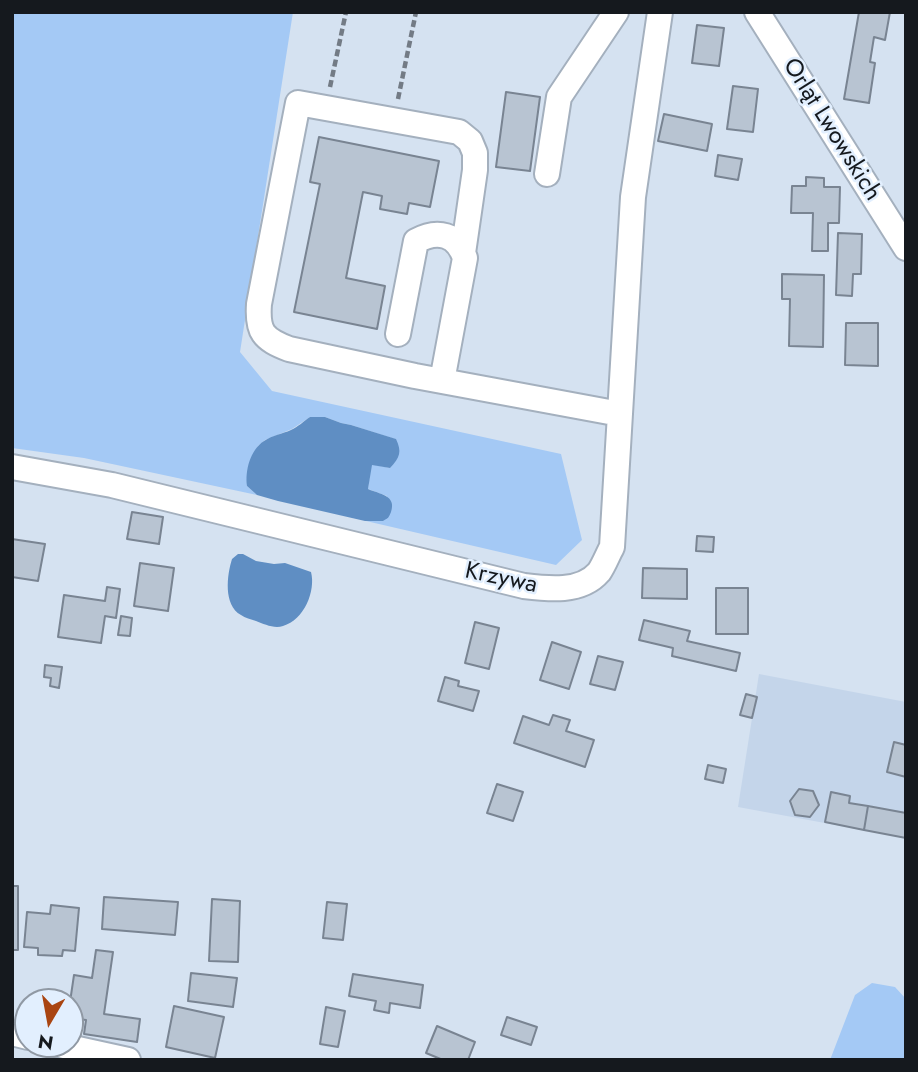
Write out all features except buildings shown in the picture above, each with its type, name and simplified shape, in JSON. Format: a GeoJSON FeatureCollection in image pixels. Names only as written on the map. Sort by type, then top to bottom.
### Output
{"type":"FeatureCollection","features":[{"type":"Feature","properties":{"kind":"street"},"geometry":{"type":"LineString","coordinates":[[547,174],[559,97],[616,12]]}},
{"type":"Feature","properties":{"kind":"street","name":"Krzywa"},"geometry":{"type":"LineString","coordinates":[[12,467],[111,485],[524,586],[554,590],[582,584],[599,572],[612,547],[633,197],[660,12]]}},
{"type":"Feature","properties":{"kind":"street","name":"Orląt Lwowskich"},"geometry":{"type":"LineString","coordinates":[[757,12],[906,248]]}},
{"type":"Feature","properties":{"kind":"street"},"geometry":{"type":"LineString","coordinates":[[463,253],[475,170],[475,153],[470,141],[459,132],[298,103],[258,321],[263,333],[273,343],[289,349],[442,381],[620,414]]}},
{"type":"Feature","properties":{"kind":"street"},"geometry":{"type":"LineString","coordinates":[[398,334],[416,241],[440,234],[454,240],[461,247],[465,258],[442,381]]}},
{"type":"Feature","properties":{"kind":"street"},"geometry":{"type":"LineString","coordinates":[[84,1050],[128,1060]]}},
{"type":"Feature","properties":{"kind":"path"},"geometry":{"type":"LineString","coordinates":[[326,108],[346,12]]}},
{"type":"Feature","properties":{"kind":"path"},"geometry":{"type":"LineString","coordinates":[[393,120],[416,12]]}},
{"type":"Feature","properties":{"kind":"shaded area"},"geometry":{"type":"Polygon","coordinates":[[[12,12],[293,12],[240,352],[272,391],[561,454],[582,540],[556,565],[366,521],[383,521],[387,496],[368,489],[371,464],[390,468],[395,439],[325,417],[310,417],[258,446],[247,486],[257,495],[84,458],[12,448],[12,12]]]}},
{"type":"Feature","properties":{"kind":"shaded area"},"geometry":{"type":"Polygon","coordinates":[[[310,417],[325,417],[396,439],[398,457],[390,468],[372,465],[368,489],[382,494],[391,502],[391,512],[383,521],[365,521],[278,501],[257,495],[247,486],[249,461],[259,445],[271,437],[294,429],[310,417]]]}},
{"type":"Feature","properties":{"kind":"shaded area"},"geometry":{"type":"Polygon","coordinates":[[[238,554],[256,561],[285,563],[311,572],[310,596],[297,618],[283,626],[273,627],[244,617],[235,610],[229,597],[228,581],[232,559],[238,554]]]}},
{"type":"Feature","properties":{"kind":"shaded area"},"geometry":{"type":"Polygon","coordinates":[[[759,674],[906,702],[906,838],[738,807],[759,674]]]}},
{"type":"Feature","properties":{"kind":"shaded area"},"geometry":{"type":"Polygon","coordinates":[[[872,983],[895,987],[906,999],[906,1060],[830,1060],[855,995],[872,983]]]}}]}
